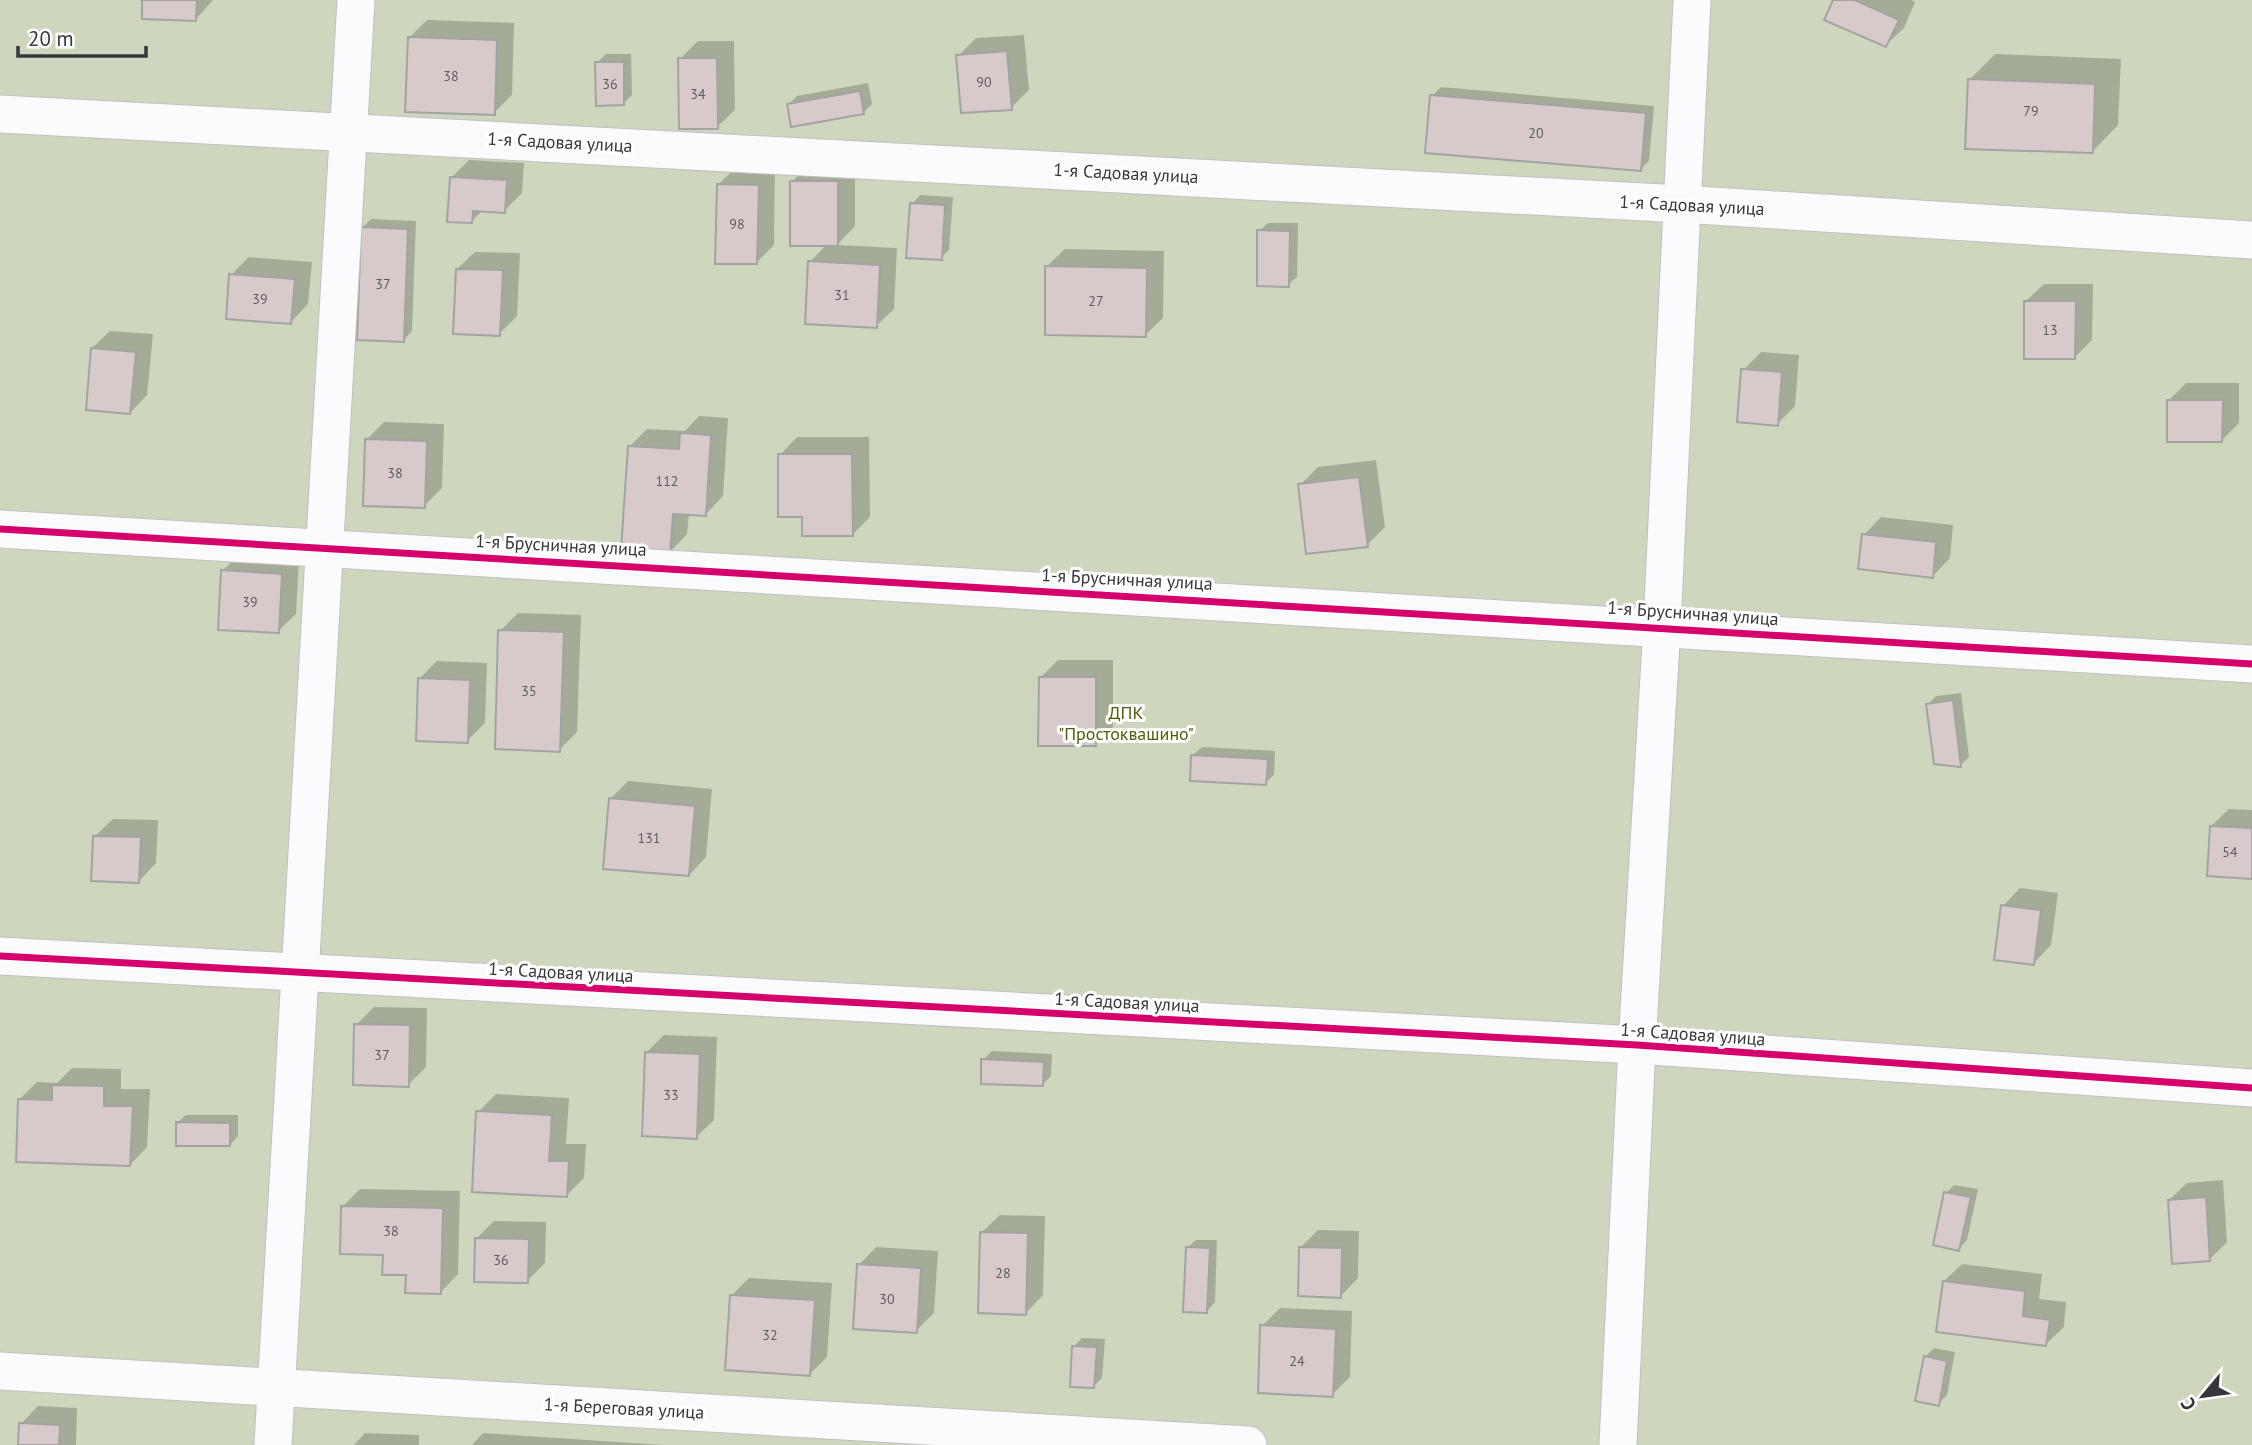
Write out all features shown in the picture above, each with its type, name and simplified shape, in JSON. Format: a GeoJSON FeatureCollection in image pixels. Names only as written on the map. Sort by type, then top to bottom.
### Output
{"type":"FeatureCollection","features":[{"type":"Feature","properties":{"kind":"street"},"geometry":{"type":"LineString","coordinates":[[273,1445],[325,547],[346,130],[356,0]]}},
{"type":"Feature","properties":{"kind":"street"},"geometry":{"type":"LineString","coordinates":[[1618,1445],[1692,0]]}},
{"type":"Feature","properties":{"kind":"street","name":"1-я Садовая улица"},"geometry":{"type":"LineString","coordinates":[[0,114],[346,130],[1681,204],[2252,240]]}},
{"type":"Feature","properties":{"kind":"street","name":"1-я Брусничная улица"},"geometry":{"type":"LineString","coordinates":[[0,529],[1662,626],[2252,664]]}},
{"type":"Feature","properties":{"kind":"street","name":"1-я Садовая улица"},"geometry":{"type":"LineString","coordinates":[[0,956],[1637,1045],[2252,1088]]}},
{"type":"Feature","properties":{"kind":"street","name":"1-я Береговая улица"},"geometry":{"type":"LineString","coordinates":[[0,1371],[1248,1445]]}},
{"type":"Feature","properties":{"kind":"green space","name":"ДПК \"Простоквашино\""},"geometry":{"type":"Polygon","coordinates":[[[0,0],[2252,0],[2252,1445],[0,1445],[0,0]]]}},
{"type":"Feature","properties":{"kind":"building"},"geometry":{"type":"Polygon","coordinates":[[[142,0],[197,0],[196,21],[142,19],[142,0]]]}},
{"type":"Feature","properties":{"kind":"building"},"geometry":{"type":"Polygon","coordinates":[[[1833,0],[1855,0],[1899,20],[1886,47],[1824,20],[1833,0]]]}},
{"type":"Feature","properties":{"kind":"building"},"geometry":{"type":"Polygon","coordinates":[[[408,37],[497,40],[495,115],[405,112],[408,37]]]}},
{"type":"Feature","properties":{"kind":"building"},"geometry":{"type":"Polygon","coordinates":[[[1007,51],[1012,110],[961,113],[956,55],[1007,51]]]}},
{"type":"Feature","properties":{"kind":"building"},"geometry":{"type":"Polygon","coordinates":[[[678,58],[717,58],[718,129],[679,129],[678,58]]]}},
{"type":"Feature","properties":{"kind":"building"},"geometry":{"type":"Polygon","coordinates":[[[595,62],[624,62],[624,105],[596,106],[595,62]]]}},
{"type":"Feature","properties":{"kind":"building"},"geometry":{"type":"Polygon","coordinates":[[[1968,79],[2095,84],[2093,153],[1965,149],[1968,79]]]}},
{"type":"Feature","properties":{"kind":"building"},"geometry":{"type":"Polygon","coordinates":[[[860,91],[864,114],[791,127],[787,104],[860,91]]]}},
{"type":"Feature","properties":{"kind":"building"},"geometry":{"type":"Polygon","coordinates":[[[1430,95],[1646,113],[1641,171],[1425,153],[1430,95]]]}},
{"type":"Feature","properties":{"kind":"building"},"geometry":{"type":"Polygon","coordinates":[[[450,177],[507,180],[505,213],[473,211],[472,223],[447,222],[450,177]]]}},
{"type":"Feature","properties":{"kind":"building"},"geometry":{"type":"Polygon","coordinates":[[[790,181],[838,181],[838,246],[790,246],[790,181]]]}},
{"type":"Feature","properties":{"kind":"building"},"geometry":{"type":"Polygon","coordinates":[[[717,184],[759,185],[757,264],[715,264],[717,184]]]}},
{"type":"Feature","properties":{"kind":"building"},"geometry":{"type":"Polygon","coordinates":[[[910,203],[945,205],[942,260],[906,258],[910,203]]]}},
{"type":"Feature","properties":{"kind":"building"},"geometry":{"type":"Polygon","coordinates":[[[361,227],[408,229],[404,342],[357,340],[361,227]]]}},
{"type":"Feature","properties":{"kind":"building"},"geometry":{"type":"Polygon","coordinates":[[[1257,230],[1290,231],[1289,287],[1257,286],[1257,230]]]}},
{"type":"Feature","properties":{"kind":"building"},"geometry":{"type":"Polygon","coordinates":[[[808,261],[880,265],[877,328],[805,324],[808,261]]]}},
{"type":"Feature","properties":{"kind":"building"},"geometry":{"type":"Polygon","coordinates":[[[1045,266],[1147,268],[1146,337],[1045,335],[1045,266]]]}},
{"type":"Feature","properties":{"kind":"building"},"geometry":{"type":"Polygon","coordinates":[[[456,269],[503,270],[500,336],[453,334],[456,269]]]}},
{"type":"Feature","properties":{"kind":"building"},"geometry":{"type":"Polygon","coordinates":[[[229,274],[295,279],[291,324],[226,319],[229,274]]]}},
{"type":"Feature","properties":{"kind":"building"},"geometry":{"type":"Polygon","coordinates":[[[2024,301],[2076,301],[2075,359],[2024,359],[2024,301]]]}},
{"type":"Feature","properties":{"kind":"building"},"geometry":{"type":"Polygon","coordinates":[[[91,348],[136,352],[130,414],[86,410],[91,348]]]}},
{"type":"Feature","properties":{"kind":"building"},"geometry":{"type":"Polygon","coordinates":[[[1741,369],[1782,372],[1778,426],[1737,422],[1741,369]]]}},
{"type":"Feature","properties":{"kind":"building"},"geometry":{"type":"Polygon","coordinates":[[[2167,400],[2223,400],[2222,442],[2167,442],[2167,400]]]}},
{"type":"Feature","properties":{"kind":"building"},"geometry":{"type":"Polygon","coordinates":[[[680,433],[711,435],[706,516],[673,514],[670,554],[621,550],[628,446],[679,449],[680,433]]]}},
{"type":"Feature","properties":{"kind":"building"},"geometry":{"type":"Polygon","coordinates":[[[365,439],[427,441],[425,508],[363,506],[365,439]]]}},
{"type":"Feature","properties":{"kind":"building"},"geometry":{"type":"Polygon","coordinates":[[[778,454],[852,454],[853,536],[802,536],[802,517],[778,517],[778,454]]]}},
{"type":"Feature","properties":{"kind":"building"},"geometry":{"type":"Polygon","coordinates":[[[1359,477],[1368,547],[1306,554],[1298,484],[1359,477]]]}},
{"type":"Feature","properties":{"kind":"building"},"geometry":{"type":"Polygon","coordinates":[[[1862,534],[1936,542],[1933,578],[1858,569],[1862,534]]]}},
{"type":"Feature","properties":{"kind":"building"},"geometry":{"type":"Polygon","coordinates":[[[221,570],[282,574],[279,633],[218,630],[221,570]]]}},
{"type":"Feature","properties":{"kind":"building"},"geometry":{"type":"Polygon","coordinates":[[[498,630],[564,632],[560,752],[495,749],[498,630]]]}},
{"type":"Feature","properties":{"kind":"building"},"geometry":{"type":"Polygon","coordinates":[[[1039,677],[1096,677],[1096,746],[1038,746],[1039,677]]]}},
{"type":"Feature","properties":{"kind":"building"},"geometry":{"type":"Polygon","coordinates":[[[418,678],[470,680],[468,743],[416,741],[418,678]]]}},
{"type":"Feature","properties":{"kind":"building"},"geometry":{"type":"Polygon","coordinates":[[[1953,700],[1961,767],[1934,764],[1926,704],[1953,700]]]}},
{"type":"Feature","properties":{"kind":"building"},"geometry":{"type":"Polygon","coordinates":[[[1191,755],[1268,759],[1266,785],[1190,781],[1191,755]]]}},
{"type":"Feature","properties":{"kind":"building"},"geometry":{"type":"Polygon","coordinates":[[[609,798],[695,806],[689,876],[603,869],[609,798]]]}},
{"type":"Feature","properties":{"kind":"building"},"geometry":{"type":"Polygon","coordinates":[[[2210,826],[2252,828],[2252,879],[2207,876],[2210,826]]]}},
{"type":"Feature","properties":{"kind":"building"},"geometry":{"type":"Polygon","coordinates":[[[93,836],[141,837],[139,883],[91,881],[93,836]]]}},
{"type":"Feature","properties":{"kind":"building"},"geometry":{"type":"Polygon","coordinates":[[[2001,905],[2041,910],[2034,965],[1994,960],[2001,905]]]}},
{"type":"Feature","properties":{"kind":"building"},"geometry":{"type":"Polygon","coordinates":[[[354,1024],[410,1025],[409,1087],[353,1085],[354,1024]]]}},
{"type":"Feature","properties":{"kind":"building"},"geometry":{"type":"Polygon","coordinates":[[[645,1052],[700,1054],[697,1139],[642,1136],[645,1052]]]}},
{"type":"Feature","properties":{"kind":"building"},"geometry":{"type":"Polygon","coordinates":[[[981,1059],[1044,1062],[1043,1086],[981,1084],[981,1059]]]}},
{"type":"Feature","properties":{"kind":"building"},"geometry":{"type":"Polygon","coordinates":[[[52,1085],[104,1086],[104,1106],[133,1106],[130,1166],[16,1162],[18,1099],[52,1100],[52,1085]]]}},
{"type":"Feature","properties":{"kind":"building"},"geometry":{"type":"Polygon","coordinates":[[[476,1111],[552,1115],[549,1161],[569,1161],[567,1197],[472,1192],[476,1111]]]}},
{"type":"Feature","properties":{"kind":"building"},"geometry":{"type":"Polygon","coordinates":[[[176,1122],[230,1123],[230,1146],[176,1146],[176,1122]]]}},
{"type":"Feature","properties":{"kind":"building"},"geometry":{"type":"Polygon","coordinates":[[[1944,1192],[1971,1197],[1959,1251],[1933,1245],[1944,1192]]]}},
{"type":"Feature","properties":{"kind":"building"},"geometry":{"type":"Polygon","coordinates":[[[2206,1197],[2210,1261],[2172,1264],[2168,1200],[2206,1197]]]}},
{"type":"Feature","properties":{"kind":"building"},"geometry":{"type":"Polygon","coordinates":[[[341,1206],[443,1208],[441,1294],[405,1293],[406,1275],[382,1275],[383,1255],[340,1254],[341,1206]]]}},
{"type":"Feature","properties":{"kind":"building"},"geometry":{"type":"Polygon","coordinates":[[[980,1232],[1028,1233],[1026,1315],[978,1313],[980,1232]]]}},
{"type":"Feature","properties":{"kind":"building"},"geometry":{"type":"Polygon","coordinates":[[[475,1238],[529,1239],[528,1283],[474,1282],[475,1238]]]}},
{"type":"Feature","properties":{"kind":"building"},"geometry":{"type":"Polygon","coordinates":[[[1186,1247],[1210,1248],[1207,1313],[1183,1312],[1186,1247]]]}},
{"type":"Feature","properties":{"kind":"building"},"geometry":{"type":"Polygon","coordinates":[[[1299,1247],[1342,1248],[1341,1298],[1298,1296],[1299,1247]]]}},
{"type":"Feature","properties":{"kind":"building"},"geometry":{"type":"Polygon","coordinates":[[[857,1264],[921,1268],[917,1333],[853,1329],[857,1264]]]}},
{"type":"Feature","properties":{"kind":"building"},"geometry":{"type":"Polygon","coordinates":[[[1943,1281],[2025,1291],[2023,1316],[2050,1320],[2046,1346],[1936,1332],[1943,1281]]]}},
{"type":"Feature","properties":{"kind":"building"},"geometry":{"type":"Polygon","coordinates":[[[730,1295],[815,1300],[810,1376],[725,1370],[730,1295]]]}},
{"type":"Feature","properties":{"kind":"building"},"geometry":{"type":"Polygon","coordinates":[[[1260,1325],[1336,1329],[1333,1397],[1258,1393],[1260,1325]]]}},
{"type":"Feature","properties":{"kind":"building"},"geometry":{"type":"Polygon","coordinates":[[[1072,1346],[1097,1347],[1094,1388],[1070,1387],[1072,1346]]]}},
{"type":"Feature","properties":{"kind":"building"},"geometry":{"type":"Polygon","coordinates":[[[1924,1356],[1947,1361],[1939,1406],[1915,1401],[1924,1356]]]}},
{"type":"Feature","properties":{"kind":"building"},"geometry":{"type":"Polygon","coordinates":[[[19,1423],[60,1425],[59,1445],[18,1445],[19,1423]]]}},
{"type":"Feature","properties":{"kind":"cycle path"},"geometry":{"type":"LineString","coordinates":[[0,529],[2252,664]]}},
{"type":"Feature","properties":{"kind":"cycle path"},"geometry":{"type":"LineString","coordinates":[[0,956],[1637,1045],[2252,1088]]}}]}
